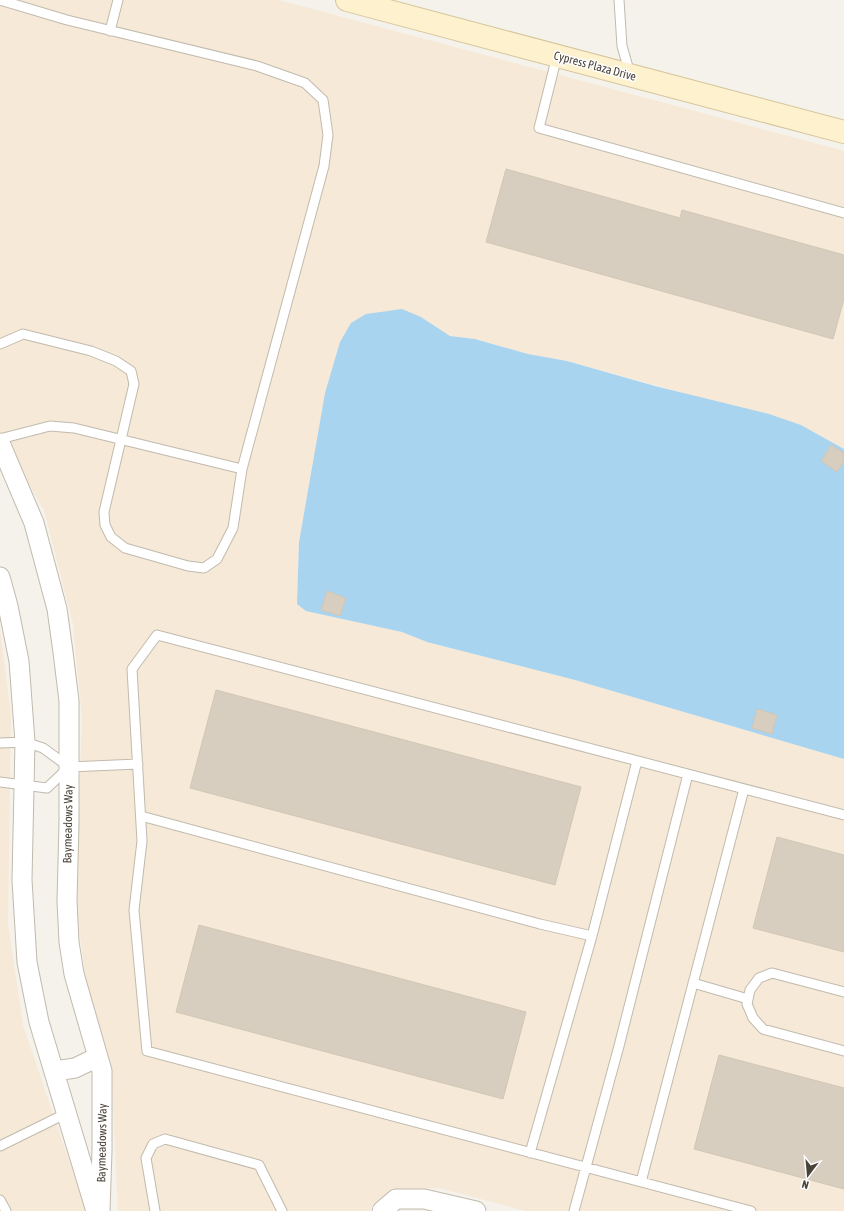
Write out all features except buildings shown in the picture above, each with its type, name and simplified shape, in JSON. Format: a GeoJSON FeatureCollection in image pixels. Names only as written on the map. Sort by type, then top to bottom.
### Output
{"type":"FeatureCollection","features":[{"type":"Feature","properties":{"kind":"street","name":"Cypress Plaza Drive"},"geometry":{"type":"LineString","coordinates":[[347,0],[844,132]]}},
{"type":"Feature","properties":{"kind":"street","name":"Baymeadows Way"},"geometry":{"type":"LineString","coordinates":[[0,443],[34,523],[57,609],[69,701],[67,901],[69,942],[74,974],[102,1071],[100,1211]]}},
{"type":"Feature","properties":{"kind":"street","name":"Baymeadows Way"},"geometry":{"type":"LineString","coordinates":[[0,577],[8,606],[19,661],[25,742],[22,880],[27,962],[39,1022],[96,1211]]}},
{"type":"Feature","properties":{"kind":"street"},"geometry":{"type":"LineString","coordinates":[[55,1071],[75,1068],[98,1057]]}},
{"type":"Feature","properties":{"kind":"street"},"geometry":{"type":"LineString","coordinates":[[382,1211],[396,1199],[424,1199],[476,1211]]}},
{"type":"Feature","properties":{"kind":"lane"},"geometry":{"type":"LineString","coordinates":[[0,0],[110,30],[257,66],[305,83],[323,100],[328,135],[324,166],[242,469],[233,528],[217,559],[204,568],[188,566],[125,548],[112,537],[105,525],[104,512],[134,384],[131,371],[116,361],[91,351],[23,334],[0,344]]}},
{"type":"Feature","properties":{"kind":"lane"},"geometry":{"type":"LineString","coordinates":[[110,30],[118,0]]}},
{"type":"Feature","properties":{"kind":"lane"},"geometry":{"type":"LineString","coordinates":[[619,0],[622,46],[630,75]]}},
{"type":"Feature","properties":{"kind":"lane"},"geometry":{"type":"LineString","coordinates":[[557,56],[539,128],[844,213]]}},
{"type":"Feature","properties":{"kind":"lane"},"geometry":{"type":"LineString","coordinates":[[0,439],[50,426],[74,428],[242,469]]}},
{"type":"Feature","properties":{"kind":"lane"},"geometry":{"type":"LineString","coordinates":[[751,1211],[147,1052],[134,910],[142,841],[132,669],[157,635],[844,815]]}},
{"type":"Feature","properties":{"kind":"lane"},"geometry":{"type":"LineString","coordinates":[[0,743],[25,742],[43,748],[69,767],[138,764]]}},
{"type":"Feature","properties":{"kind":"lane"},"geometry":{"type":"LineString","coordinates":[[530,1153],[592,936],[637,761]]}},
{"type":"Feature","properties":{"kind":"lane"},"geometry":{"type":"LineString","coordinates":[[0,782],[47,788],[69,767]]}},
{"type":"Feature","properties":{"kind":"lane"},"geometry":{"type":"LineString","coordinates":[[574,1211],[619,1046],[688,774]]}},
{"type":"Feature","properties":{"kind":"lane"},"geometry":{"type":"LineString","coordinates":[[641,1182],[744,789]]}},
{"type":"Feature","properties":{"kind":"lane"},"geometry":{"type":"LineString","coordinates":[[141,816],[540,924],[592,936]]}},
{"type":"Feature","properties":{"kind":"lane"},"geometry":{"type":"LineString","coordinates":[[844,992],[772,973],[759,978],[750,990],[747,1004],[753,1018],[763,1029],[844,1051]]}},
{"type":"Feature","properties":{"kind":"lane"},"geometry":{"type":"LineString","coordinates":[[693,983],[748,999]]}},
{"type":"Feature","properties":{"kind":"lane"},"geometry":{"type":"LineString","coordinates":[[0,1146],[67,1112]]}},
{"type":"Feature","properties":{"kind":"lane"},"geometry":{"type":"LineString","coordinates":[[155,1211],[146,1158],[153,1144],[165,1139],[259,1166],[282,1211]]}},
{"type":"Feature","properties":{"kind":"lane"},"geometry":{"type":"LineString","coordinates":[[0,1200],[6,1211]]}},
{"type":"Feature","properties":{"kind":"shaded area"},"geometry":{"type":"Polygon","coordinates":[[[0,0],[279,0],[844,151],[844,449],[801,425],[567,361],[528,354],[475,339],[450,336],[421,317],[325,393],[299,542],[297,604],[402,632],[427,642],[575,680],[844,759],[844,1211],[526,1211],[439,1188],[395,1190],[372,1205],[370,1211],[118,1211],[111,1063],[86,983],[75,898],[82,717],[73,624],[44,510],[0,436],[0,0]]]}},
{"type":"Feature","properties":{"kind":"shaded area"},"geometry":{"type":"Polygon","coordinates":[[[0,629],[11,715],[8,924],[23,1025],[86,1211],[0,1211],[0,629]]]}},
{"type":"Feature","properties":{"kind":"water"},"geometry":{"type":"Polygon","coordinates":[[[402,309],[421,317],[450,336],[475,339],[528,354],[567,361],[655,386],[769,414],[801,425],[844,449],[844,759],[575,680],[427,642],[402,632],[306,611],[297,604],[299,542],[325,393],[340,342],[351,323],[366,314],[402,309]]]}}]}
